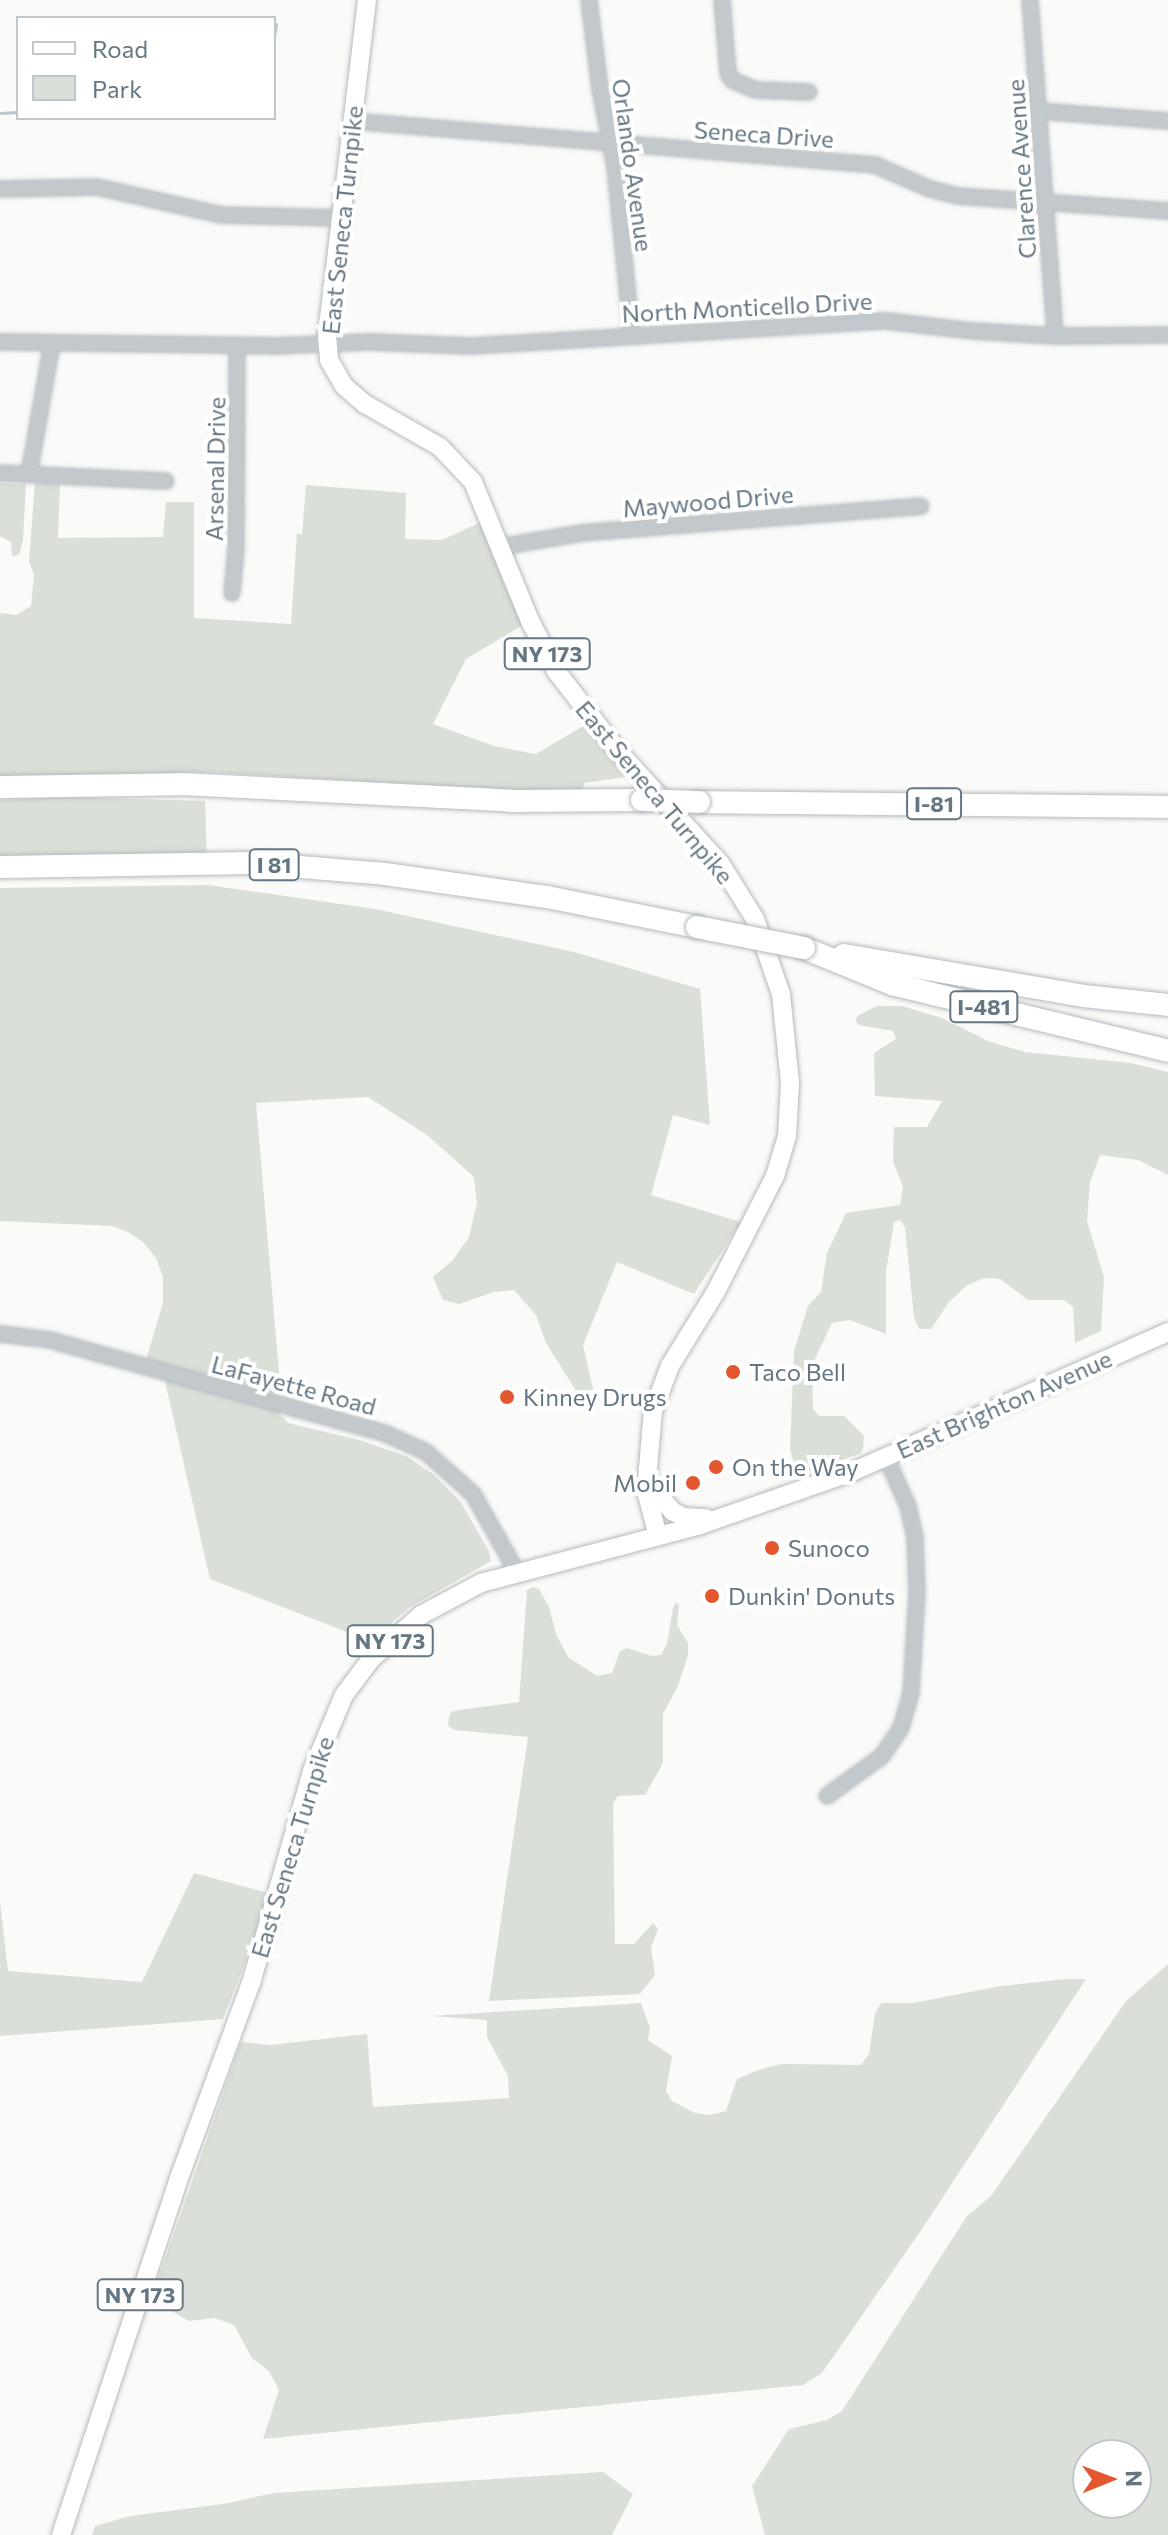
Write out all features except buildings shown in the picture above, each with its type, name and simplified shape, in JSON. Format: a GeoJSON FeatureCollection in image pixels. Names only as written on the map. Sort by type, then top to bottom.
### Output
{"type":"FeatureCollection","features":[{"type":"Feature","properties":{"kind":"highway","name":"I-81"},"geometry":{"type":"LineString","coordinates":[[0,787],[182,784],[512,801],[1168,807]]}},
{"type":"Feature","properties":{"kind":"highway"},"geometry":{"type":"LineString","coordinates":[[1021,804],[1109,797],[1168,797]]}},
{"type":"Feature","properties":{"kind":"highway","name":"I 81"},"geometry":{"type":"LineString","coordinates":[[0,867],[252,863],[385,874],[547,897],[804,948],[1084,996],[1168,1005]]}},
{"type":"Feature","properties":{"kind":"highway","name":"I-481"},"geometry":{"type":"LineString","coordinates":[[804,948],[892,984],[1168,1051]]}},
{"type":"Feature","properties":{"kind":"main road","name":"East Seneca Turnpike"},"geometry":{"type":"LineString","coordinates":[[61,2535],[181,2173],[251,1983],[312,1771],[328,1726],[344,1695],[371,1659],[397,1633],[448,1598],[517,1572],[658,1536],[648,1504],[646,1480],[653,1411],[670,1366],[748,1230],[775,1176],[787,1136],[789,1071],[781,994],[766,944],[731,879],[579,704],[530,621],[486,508],[459,464],[440,447],[365,404],[344,386],[329,360],[327,344],[367,0]]}},
{"type":"Feature","properties":{"kind":"main road","name":"East Brighton Avenue"},"geometry":{"type":"LineString","coordinates":[[658,1536],[717,1519],[886,1457],[1168,1332]]}},
{"type":"Feature","properties":{"kind":"main road"},"geometry":{"type":"LineString","coordinates":[[646,1480],[672,1511],[684,1517],[717,1519]]}},
{"type":"Feature","properties":{"kind":"street","name":"Orlando Avenue"},"geometry":{"type":"LineString","coordinates":[[589,0],[610,145],[632,336]]}},
{"type":"Feature","properties":{"kind":"street"},"geometry":{"type":"LineString","coordinates":[[722,0],[728,73],[732,80],[755,90],[809,92]]}},
{"type":"Feature","properties":{"kind":"street","name":"Clarence Avenue"},"geometry":{"type":"LineString","coordinates":[[1030,0],[1055,336]]}},
{"type":"Feature","properties":{"kind":"street"},"geometry":{"type":"LineString","coordinates":[[1039,111],[1168,121]]}},
{"type":"Feature","properties":{"kind":"street","name":"Seneca Drive"},"geometry":{"type":"LineString","coordinates":[[352,121],[875,165],[930,189],[958,196],[1168,211]]}},
{"type":"Feature","properties":{"kind":"street"},"geometry":{"type":"LineString","coordinates":[[0,189],[97,187],[221,215],[341,218]]}},
{"type":"Feature","properties":{"kind":"street","name":"North Monticello Drive"},"geometry":{"type":"LineString","coordinates":[[0,342],[472,346],[886,321],[1055,336],[1168,335]]}},
{"type":"Feature","properties":{"kind":"street"},"geometry":{"type":"LineString","coordinates":[[29,474],[52,344]]}},
{"type":"Feature","properties":{"kind":"street","name":"Arsenal Drive"},"geometry":{"type":"LineString","coordinates":[[232,593],[236,549],[237,345]]}},
{"type":"Feature","properties":{"kind":"street"},"geometry":{"type":"LineString","coordinates":[[0,473],[166,481]]}},
{"type":"Feature","properties":{"kind":"street","name":"Maywood Drive"},"geometry":{"type":"LineString","coordinates":[[500,547],[581,533],[921,506]]}},
{"type":"Feature","properties":{"kind":"street","name":"LaFayette Road"},"geometry":{"type":"LineString","coordinates":[[0,1334],[50,1340],[384,1433],[426,1452],[473,1494],[517,1572]]}},
{"type":"Feature","properties":{"kind":"street"},"geometry":{"type":"LineString","coordinates":[[827,1796],[882,1756],[901,1728],[911,1693],[917,1592],[915,1537],[908,1506],[886,1457]]}},
{"type":"Feature","properties":{"kind":"green space"},"geometry":{"type":"Polygon","coordinates":[[[0,483],[26,484],[23,540],[19,555],[12,556],[11,542],[0,536],[0,483]]]}},
{"type":"Feature","properties":{"kind":"green space"},"geometry":{"type":"Polygon","coordinates":[[[35,483],[60,484],[58,538],[163,537],[166,502],[194,502],[194,618],[291,624],[297,533],[302,535],[306,485],[406,493],[405,539],[442,540],[481,522],[523,625],[466,659],[433,724],[494,746],[536,754],[585,725],[633,776],[584,783],[582,794],[206,772],[0,777],[0,613],[16,615],[31,606],[34,575],[29,561],[35,483]]]}},
{"type":"Feature","properties":{"kind":"green space"},"geometry":{"type":"Polygon","coordinates":[[[62,797],[205,801],[207,859],[0,856],[0,800],[62,797]]]}},
{"type":"Feature","properties":{"kind":"green space"},"geometry":{"type":"Polygon","coordinates":[[[208,885],[375,909],[574,952],[700,989],[710,1125],[673,1115],[651,1195],[741,1222],[694,1294],[617,1262],[583,1345],[595,1398],[578,1406],[575,1389],[546,1343],[536,1315],[514,1290],[494,1292],[459,1304],[443,1300],[433,1277],[453,1260],[469,1237],[477,1203],[474,1177],[427,1135],[368,1097],[256,1103],[281,1396],[146,1360],[163,1303],[163,1277],[156,1258],[143,1242],[128,1232],[112,1226],[0,1221],[0,888],[208,885]]]}},
{"type":"Feature","properties":{"kind":"green space"},"geometry":{"type":"Polygon","coordinates":[[[877,1006],[902,1006],[942,1018],[988,1041],[1025,1052],[1131,1063],[1168,1072],[1168,1175],[1138,1160],[1100,1155],[1090,1182],[1087,1221],[1104,1277],[1101,1331],[1075,1343],[1073,1307],[1064,1300],[1028,1300],[1000,1279],[984,1278],[966,1286],[949,1302],[931,1329],[919,1329],[914,1317],[905,1228],[901,1220],[894,1222],[886,1272],[886,1334],[850,1320],[832,1323],[812,1365],[813,1409],[819,1416],[844,1416],[864,1436],[863,1448],[861,1453],[813,1471],[797,1473],[790,1450],[794,1351],[808,1306],[821,1292],[827,1253],[846,1213],[900,1205],[903,1187],[893,1161],[894,1127],[927,1127],[942,1101],[875,1096],[874,1053],[896,1039],[893,1031],[858,1025],[856,1020],[857,1016],[877,1006]]]}},
{"type":"Feature","properties":{"kind":"green space"},"geometry":{"type":"Polygon","coordinates":[[[164,1377],[277,1410],[288,1423],[359,1440],[406,1456],[433,1474],[460,1501],[489,1551],[491,1561],[410,1607],[370,1641],[210,1579],[164,1377]]]}},
{"type":"Feature","properties":{"kind":"green space"},"geometry":{"type":"Polygon","coordinates":[[[533,1587],[539,1589],[549,1607],[556,1634],[568,1657],[597,1676],[612,1673],[620,1651],[627,1648],[652,1656],[661,1655],[667,1644],[673,1608],[676,1603],[679,1605],[677,1625],[688,1643],[688,1655],[678,1686],[663,1714],[663,1763],[645,1795],[618,1796],[613,1803],[615,1944],[634,1944],[653,1923],[658,1929],[651,1948],[655,1975],[640,1994],[489,2001],[528,1737],[454,1730],[448,1725],[451,1712],[519,1702],[527,1590],[533,1587]]]}},
{"type":"Feature","properties":{"kind":"green space"},"geometry":{"type":"Polygon","coordinates":[[[194,1873],[272,1894],[223,2019],[0,2036],[0,1902],[8,1971],[142,1982],[194,1873]]]}},
{"type":"Feature","properties":{"kind":"green space"},"geometry":{"type":"Polygon","coordinates":[[[1168,1964],[1168,2535],[765,2535],[752,2486],[789,2429],[827,2420],[842,2411],[967,2216],[991,2196],[1126,2001],[1168,1964]]]}},
{"type":"Feature","properties":{"kind":"green space"},"geometry":{"type":"Polygon","coordinates":[[[1086,1979],[922,2229],[822,2373],[803,2385],[263,2439],[279,2390],[269,2371],[252,2358],[234,2325],[215,2318],[189,2321],[151,2299],[241,2042],[270,2045],[367,2034],[373,2107],[509,2098],[508,2076],[487,2037],[487,2020],[431,2016],[641,2003],[650,2028],[648,2040],[672,2056],[666,2091],[672,2101],[695,2113],[710,2115],[726,2111],[737,2079],[758,2070],[782,2064],[861,2065],[869,2054],[875,2013],[881,2003],[913,2003],[1001,1986],[1086,1979]]]}},
{"type":"Feature","properties":{"kind":"green space"},"geometry":{"type":"Polygon","coordinates":[[[603,2472],[633,2494],[612,2535],[92,2535],[95,2526],[130,2516],[223,2504],[274,2493],[603,2472]]]}},
{"type":"Feature","properties":{"kind":"waterway"},"geometry":{"type":"LineString","coordinates":[[0,113],[16,112]]}},
{"type":"Feature","properties":{"kind":"place","name":"Taco Bell"},"geometry":{"type":"Point","coordinates":[733,1372]}},
{"type":"Feature","properties":{"kind":"place","name":"Kinney Drugs"},"geometry":{"type":"Point","coordinates":[507,1397]}},
{"type":"Feature","properties":{"kind":"place","name":"On the Way"},"geometry":{"type":"Point","coordinates":[716,1467]}},
{"type":"Feature","properties":{"kind":"place","name":"Mobil"},"geometry":{"type":"Point","coordinates":[693,1483]}},
{"type":"Feature","properties":{"kind":"place","name":"Sunoco"},"geometry":{"type":"Point","coordinates":[772,1548]}},
{"type":"Feature","properties":{"kind":"place","name":"Dunkin' Donuts"},"geometry":{"type":"Point","coordinates":[712,1596]}}]}
